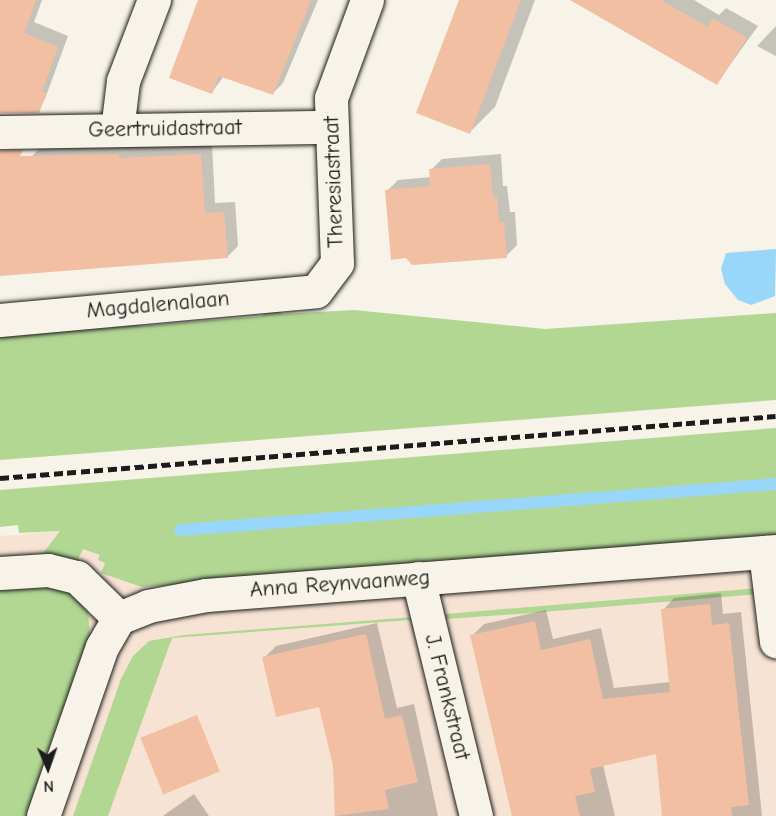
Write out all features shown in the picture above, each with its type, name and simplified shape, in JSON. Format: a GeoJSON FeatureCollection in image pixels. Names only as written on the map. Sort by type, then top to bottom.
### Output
{"type":"FeatureCollection","features":[{"type":"Feature","properties":{"kind":"street"},"geometry":{"type":"LineString","coordinates":[[117,130],[123,81],[154,0]]}},
{"type":"Feature","properties":{"kind":"street","name":"Theresiastraat"},"geometry":{"type":"LineString","coordinates":[[316,291],[337,263],[330,128],[331,98],[368,0]]}},
{"type":"Feature","properties":{"kind":"street","name":"Geertruidastraat"},"geometry":{"type":"LineString","coordinates":[[0,132],[330,128]]}},
{"type":"Feature","properties":{"kind":"street","name":"Magdalenalaan"},"geometry":{"type":"LineString","coordinates":[[0,320],[316,291]]}},
{"type":"Feature","properties":{"kind":"street"},"geometry":{"type":"LineString","coordinates":[[771,552],[776,641]]}},
{"type":"Feature","properties":{"kind":"street","name":"Anna Reynvaanweg"},"geometry":{"type":"LineString","coordinates":[[119,618],[148,606],[206,595],[771,552]]}},
{"type":"Feature","properties":{"kind":"street"},"geometry":{"type":"LineString","coordinates":[[0,573],[48,570],[77,577],[119,618],[90,675],[43,816]]}},
{"type":"Feature","properties":{"kind":"street","name":"J. Frankstraat"},"geometry":{"type":"LineString","coordinates":[[418,578],[476,816]]}},
{"type":"Feature","properties":{"kind":"shaded area"},"geometry":{"type":"Polygon","coordinates":[[[124,526],[776,526],[776,816],[0,816],[0,536],[124,526]]]}},
{"type":"Feature","properties":{"kind":"green space"},"geometry":{"type":"Polygon","coordinates":[[[271,306],[282,314],[354,310],[545,329],[776,313],[776,400],[0,460],[0,336],[113,327],[124,317],[140,326],[262,316],[271,306]]]}},
{"type":"Feature","properties":{"kind":"green space"},"geometry":{"type":"Polygon","coordinates":[[[776,428],[776,536],[142,587],[101,573],[105,563],[98,560],[100,555],[83,549],[76,564],[37,561],[60,531],[19,533],[18,525],[0,527],[0,490],[776,428]]]}},
{"type":"Feature","properties":{"kind":"green space"},"geometry":{"type":"Polygon","coordinates":[[[63,584],[88,609],[90,637],[28,816],[0,816],[0,585],[63,584]]]}},
{"type":"Feature","properties":{"kind":"green space"},"geometry":{"type":"Polygon","coordinates":[[[759,588],[759,594],[519,614],[446,619],[445,614],[759,588]]]}},
{"type":"Feature","properties":{"kind":"green space"},"geometry":{"type":"Polygon","coordinates":[[[413,617],[417,633],[414,634],[410,620],[172,638],[108,816],[73,816],[121,679],[133,656],[149,641],[184,635],[413,617]]]}},
{"type":"Feature","properties":{"kind":"water"},"geometry":{"type":"Polygon","coordinates":[[[776,249],[775,296],[751,305],[738,300],[725,284],[721,269],[726,253],[776,249]]]}},
{"type":"Feature","properties":{"kind":"building"},"geometry":{"type":"Polygon","coordinates":[[[0,0],[36,0],[24,33],[58,47],[42,91],[47,93],[39,113],[0,113],[0,0]]]}},
{"type":"Feature","properties":{"kind":"building"},"geometry":{"type":"Polygon","coordinates":[[[198,0],[311,0],[273,95],[219,76],[212,94],[169,78],[198,0]]]}},
{"type":"Feature","properties":{"kind":"building"},"geometry":{"type":"Polygon","coordinates":[[[459,0],[521,0],[470,134],[416,113],[459,0]]]}},
{"type":"Feature","properties":{"kind":"building"},"geometry":{"type":"Polygon","coordinates":[[[570,0],[661,0],[708,27],[713,18],[747,38],[717,85],[570,0]]]}},
{"type":"Feature","properties":{"kind":"building"},"geometry":{"type":"Polygon","coordinates":[[[23,150],[20,156],[119,154],[119,158],[201,154],[205,213],[224,212],[228,258],[0,276],[0,151],[23,150]]]}},
{"type":"Feature","properties":{"kind":"building"},"geometry":{"type":"Polygon","coordinates":[[[490,164],[493,197],[497,197],[499,222],[504,222],[507,258],[412,265],[406,258],[391,260],[385,190],[430,186],[429,169],[490,164]]]}},
{"type":"Feature","properties":{"kind":"building"},"geometry":{"type":"Polygon","coordinates":[[[710,604],[712,625],[729,623],[749,805],[731,807],[732,816],[662,816],[656,754],[590,769],[595,792],[575,796],[580,816],[512,816],[470,635],[535,621],[541,650],[590,639],[603,699],[670,692],[661,609],[710,604]]]}},
{"type":"Feature","properties":{"kind":"building"},"geometry":{"type":"Polygon","coordinates":[[[366,634],[385,719],[402,715],[418,782],[385,790],[389,809],[335,816],[333,766],[319,707],[276,717],[262,657],[366,634]]]}},
{"type":"Feature","properties":{"kind":"building"},"geometry":{"type":"Polygon","coordinates":[[[197,715],[220,772],[163,794],[140,738],[197,715]]]}},
{"type":"Feature","properties":{"kind":"waterway"},"geometry":{"type":"LineString","coordinates":[[180,530],[776,484]]}},
{"type":"Feature","properties":{"kind":"railway"},"geometry":{"type":"LineString","coordinates":[[0,478],[776,416]]}}]}
